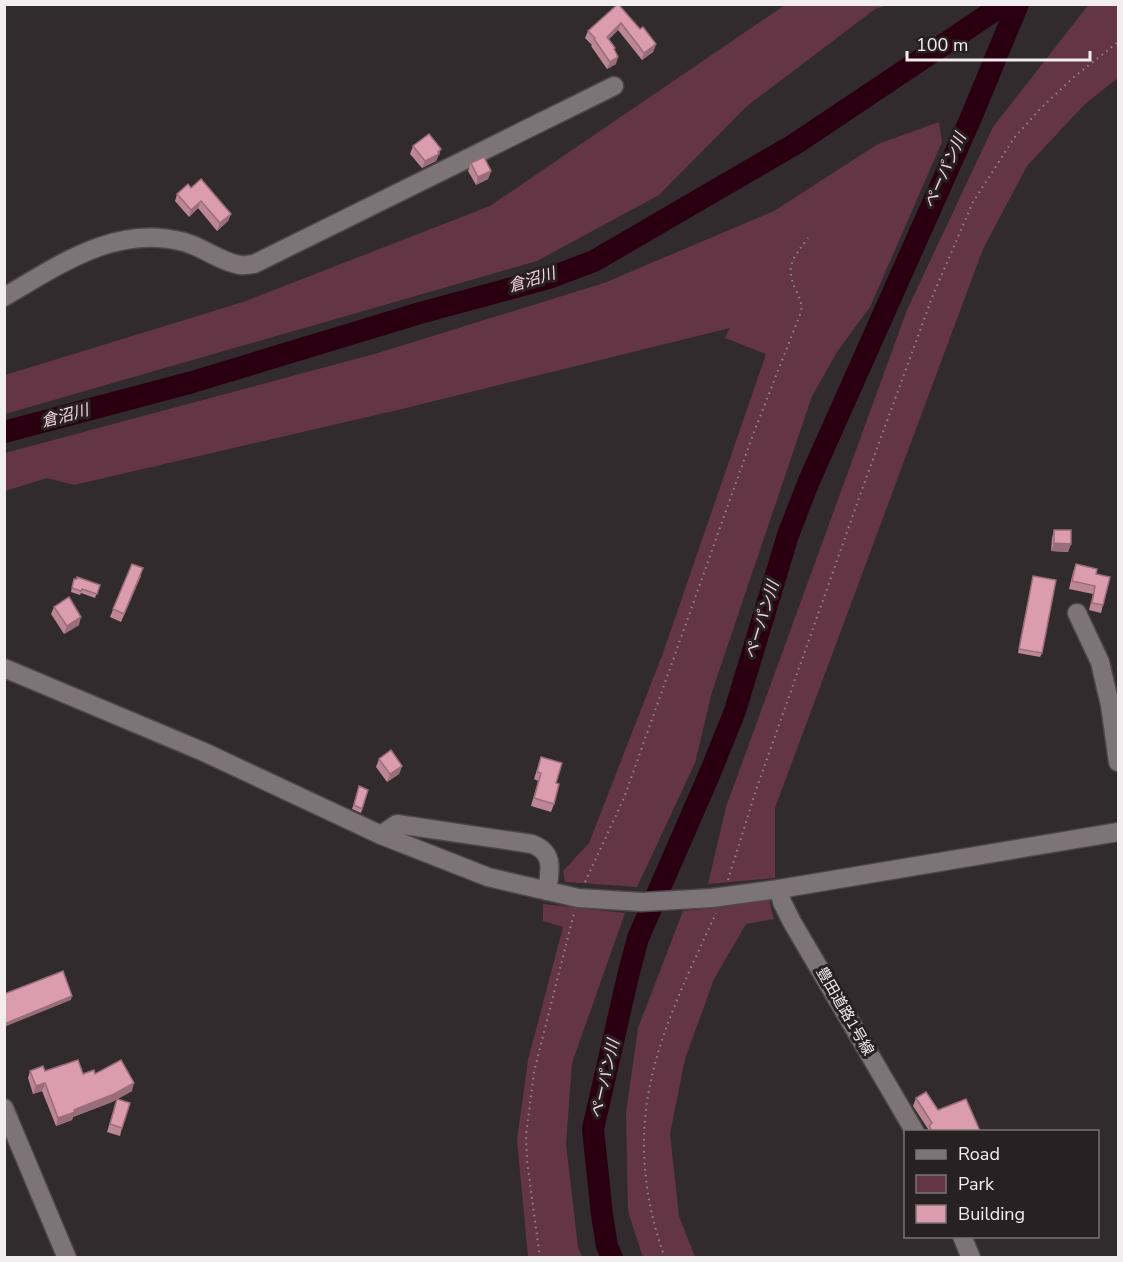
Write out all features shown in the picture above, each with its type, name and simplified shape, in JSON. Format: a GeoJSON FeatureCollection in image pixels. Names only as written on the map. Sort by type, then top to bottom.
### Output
{"type":"FeatureCollection","features":[{"type":"Feature","properties":{"kind":"street"},"geometry":{"type":"LineString","coordinates":[[4,297],[79,254],[135,237],[160,236],[191,244],[240,265],[254,264],[614,86]]}},
{"type":"Feature","properties":{"kind":"street"},"geometry":{"type":"LineString","coordinates":[[1077,613],[1100,662],[1119,762]]}},
{"type":"Feature","properties":{"kind":"street"},"geometry":{"type":"LineString","coordinates":[[4,668],[204,752],[381,835],[489,878],[582,899],[642,902],[718,897],[779,889],[1119,832]]}},
{"type":"Feature","properties":{"kind":"street"},"geometry":{"type":"LineString","coordinates":[[381,835],[397,824],[541,847],[549,859],[547,891]]}},
{"type":"Feature","properties":{"kind":"street","name":"豊田道路1号線"},"geometry":{"type":"LineString","coordinates":[[779,889],[782,902],[792,922],[914,1130]]}},
{"type":"Feature","properties":{"kind":"street"},"geometry":{"type":"LineString","coordinates":[[4,1108],[9,1129],[67,1257]]}},
{"type":"Feature","properties":{"kind":"street"},"geometry":{"type":"LineString","coordinates":[[963,1238],[971,1257]]}},
{"type":"Feature","properties":{"kind":"path"},"geometry":{"type":"LineString","coordinates":[[665,1257],[650,1215],[646,1183],[646,1112],[653,1071],[718,897],[933,295],[973,202],[1014,138],[1074,77],[1119,42]]}},
{"type":"Feature","properties":{"kind":"path"},"geometry":{"type":"LineString","coordinates":[[540,1257],[526,1161],[528,1113],[536,1062],[582,899],[624,798],[738,474],[801,312],[802,301],[790,279],[790,270],[795,256],[808,238]]}},
{"type":"Feature","properties":{"kind":"green space"},"geometry":{"type":"Polygon","coordinates":[[[1089,4],[1118,5],[1118,78],[1085,104],[1027,166],[983,249],[775,808],[775,878],[708,884],[726,807],[907,310],[993,127],[1089,4]]]}},
{"type":"Feature","properties":{"kind":"green space"},"geometry":{"type":"Polygon","coordinates":[[[785,5],[888,5],[875,9],[747,106],[659,195],[537,261],[5,414],[5,375],[243,302],[490,206],[785,5]]]}},
{"type":"Feature","properties":{"kind":"green space"},"geometry":{"type":"Polygon","coordinates":[[[939,122],[942,142],[870,307],[837,352],[812,396],[712,692],[695,763],[637,887],[565,882],[563,871],[589,843],[663,653],[766,354],[725,338],[730,328],[402,409],[74,485],[47,478],[5,491],[5,453],[378,353],[604,283],[774,211],[878,144],[939,122]]]}},
{"type":"Feature","properties":{"kind":"green space"},"geometry":{"type":"Polygon","coordinates":[[[768,896],[774,919],[746,924],[714,979],[685,1059],[670,1134],[679,1216],[695,1257],[643,1258],[628,1211],[626,1113],[638,1028],[683,911],[713,908],[768,896]]]}},
{"type":"Feature","properties":{"kind":"green space"},"geometry":{"type":"Polygon","coordinates":[[[543,904],[625,913],[572,1063],[566,1144],[578,1247],[582,1257],[528,1257],[517,1140],[528,1060],[563,927],[543,921],[543,904]]]}},
{"type":"Feature","properties":{"kind":"building"},"geometry":{"type":"Polygon","coordinates":[[[618,4],[640,29],[643,27],[656,44],[644,53],[621,23],[607,37],[618,57],[610,62],[588,31],[618,4]]]}},
{"type":"Feature","properties":{"kind":"building"},"geometry":{"type":"Polygon","coordinates":[[[429,134],[441,149],[439,154],[425,161],[413,146],[429,134]]]}},
{"type":"Feature","properties":{"kind":"building"},"geometry":{"type":"Polygon","coordinates":[[[484,157],[491,171],[478,177],[471,163],[484,157]]]}},
{"type":"Feature","properties":{"kind":"building"},"geometry":{"type":"Polygon","coordinates":[[[201,179],[231,214],[220,223],[201,201],[191,210],[177,194],[188,184],[191,188],[201,179]]]}},
{"type":"Feature","properties":{"kind":"building"},"geometry":{"type":"Polygon","coordinates":[[[1054,530],[1071,530],[1071,544],[1054,543],[1054,530]]]}},
{"type":"Feature","properties":{"kind":"building"},"geometry":{"type":"Polygon","coordinates":[[[132,564],[143,568],[124,614],[113,609],[132,564]]]}},
{"type":"Feature","properties":{"kind":"building"},"geometry":{"type":"Polygon","coordinates":[[[1076,564],[1097,569],[1096,574],[1110,577],[1103,605],[1092,603],[1095,586],[1072,581],[1076,564]]]}},
{"type":"Feature","properties":{"kind":"building"},"geometry":{"type":"Polygon","coordinates":[[[1033,576],[1056,580],[1042,653],[1019,649],[1033,576]]]}},
{"type":"Feature","properties":{"kind":"building"},"geometry":{"type":"Polygon","coordinates":[[[77,577],[100,585],[97,594],[72,588],[74,579],[77,577]]]}},
{"type":"Feature","properties":{"kind":"building"},"geometry":{"type":"Polygon","coordinates":[[[69,597],[81,617],[67,626],[54,607],[69,597]]]}},
{"type":"Feature","properties":{"kind":"building"},"geometry":{"type":"Polygon","coordinates":[[[391,750],[402,766],[390,774],[379,759],[391,750]]]}},
{"type":"Feature","properties":{"kind":"building"},"geometry":{"type":"Polygon","coordinates":[[[541,757],[562,763],[556,783],[559,784],[554,804],[534,798],[541,773],[537,772],[541,757]]]}},
{"type":"Feature","properties":{"kind":"building"},"geometry":{"type":"Polygon","coordinates":[[[359,786],[368,790],[362,809],[354,805],[359,786]]]}},
{"type":"Feature","properties":{"kind":"building"},"geometry":{"type":"Polygon","coordinates":[[[63,971],[72,996],[4,1024],[4,994],[63,971]]]}},
{"type":"Feature","properties":{"kind":"building"},"geometry":{"type":"Polygon","coordinates":[[[78,1060],[83,1074],[94,1070],[95,1074],[121,1060],[134,1083],[58,1118],[45,1083],[36,1086],[30,1071],[43,1066],[45,1071],[78,1060]]]}},
{"type":"Feature","properties":{"kind":"building"},"geometry":{"type":"Polygon","coordinates":[[[926,1092],[938,1110],[966,1099],[980,1130],[931,1130],[929,1126],[932,1123],[916,1098],[926,1092]]]}},
{"type":"Feature","properties":{"kind":"building"},"geometry":{"type":"Polygon","coordinates":[[[117,1099],[130,1103],[122,1128],[110,1124],[117,1099]]]}},
{"type":"Feature","properties":{"kind":"waterway","name":"倉沼川"},"geometry":{"type":"LineString","coordinates":[[4,432],[189,383],[420,313],[549,278],[594,261],[795,144],[1004,4]]}},
{"type":"Feature","properties":{"kind":"waterway","name":"ペーパン川"},"geometry":{"type":"LineString","coordinates":[[612,1258],[607,1246],[602,1215],[593,1129],[638,938],[735,711],[788,535],[809,481],[970,120],[1018,4]]}}]}
